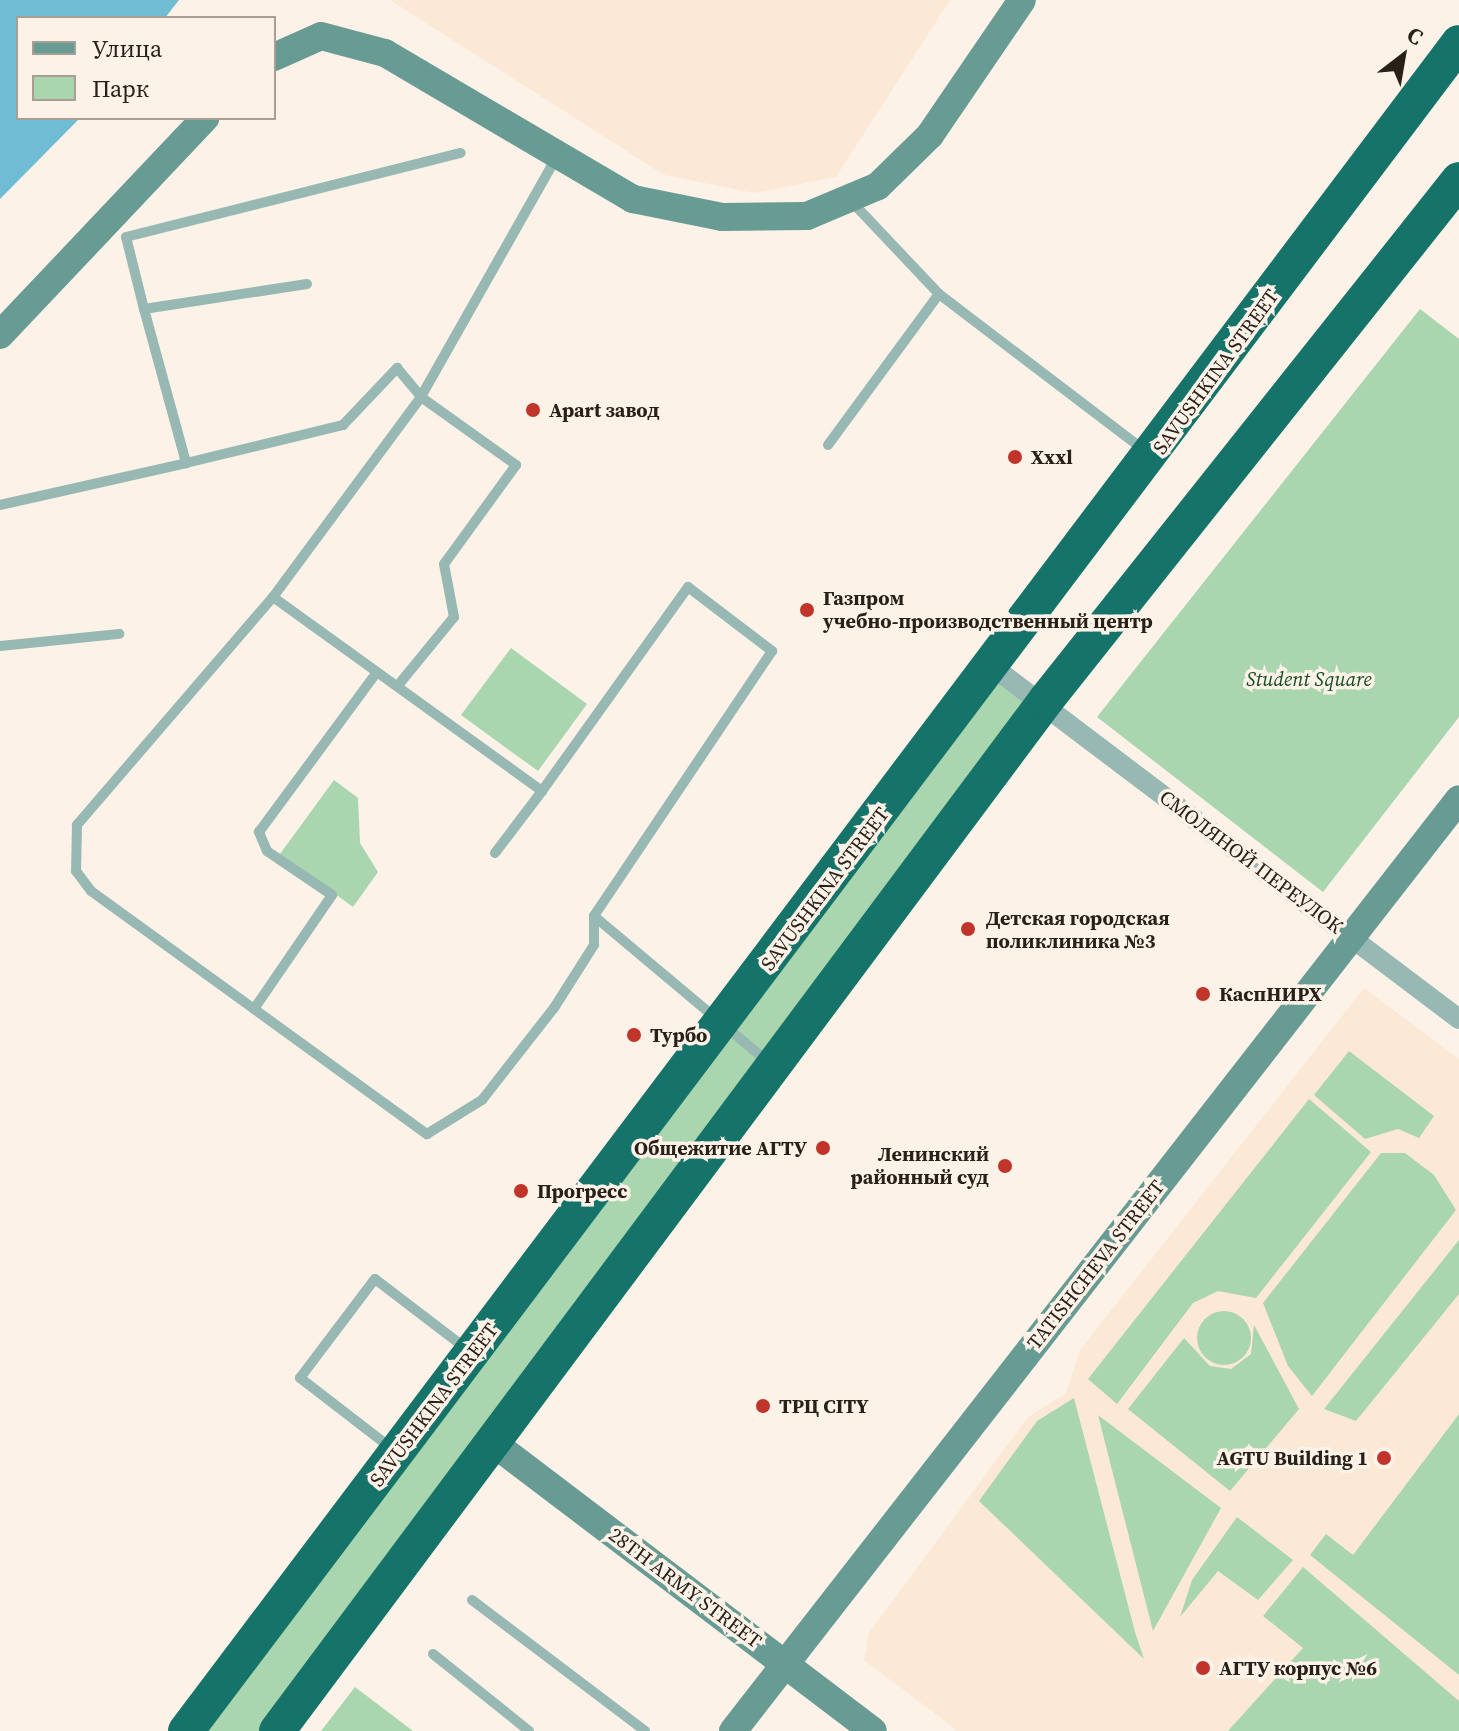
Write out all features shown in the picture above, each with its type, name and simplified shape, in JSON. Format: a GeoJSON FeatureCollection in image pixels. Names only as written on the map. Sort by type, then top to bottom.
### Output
{"type":"FeatureCollection","features":[{"type":"Feature","properties":{"kind":"highway","name":"SAVUSHKINA STREET"},"geometry":{"type":"LineString","coordinates":[[186,1731],[1153,457],[1459,43]]}},
{"type":"Feature","properties":{"kind":"highway"},"geometry":{"type":"LineString","coordinates":[[277,1731],[496,1445],[773,1065],[1042,706],[1459,180]]}},
{"type":"Feature","properties":{"kind":"main road"},"geometry":{"type":"LineString","coordinates":[[276,56],[321,36],[385,53],[556,158],[633,199],[722,217],[807,216],[878,186],[930,135],[1022,0]]}},
{"type":"Feature","properties":{"kind":"main road"},"geometry":{"type":"LineString","coordinates":[[0,335],[116,228],[203,120]]}},
{"type":"Feature","properties":{"kind":"main road","name":"TATISHCHEVA STREET"},"geometry":{"type":"LineString","coordinates":[[733,1731],[1459,799]]}},
{"type":"Feature","properties":{"kind":"main road","name":"28TH ARMY STREET"},"geometry":{"type":"LineString","coordinates":[[496,1445],[873,1731]]}},
{"type":"Feature","properties":{"kind":"street","name":"СМОЛЯНОЙ ПЕРЕУЛОК"},"geometry":{"type":"LineString","coordinates":[[993,667],[1459,1019]]}},
{"type":"Feature","properties":{"kind":"lane"},"geometry":{"type":"LineString","coordinates":[[186,463],[144,309],[116,228],[461,153]]}},
{"type":"Feature","properties":{"kind":"lane"},"geometry":{"type":"LineString","coordinates":[[495,853],[688,587],[772,651],[594,916],[594,945],[554,1008],[482,1100],[427,1134],[91,891],[76,871],[77,825],[273,597],[421,397],[556,158]]}},
{"type":"Feature","properties":{"kind":"lane"},"geometry":{"type":"LineString","coordinates":[[849,198],[939,294],[1153,457]]}},
{"type":"Feature","properties":{"kind":"lane"},"geometry":{"type":"LineString","coordinates":[[144,309],[307,284]]}},
{"type":"Feature","properties":{"kind":"lane"},"geometry":{"type":"LineString","coordinates":[[828,445],[939,294]]}},
{"type":"Feature","properties":{"kind":"lane"},"geometry":{"type":"LineString","coordinates":[[0,505],[343,425],[397,368],[421,397],[516,465],[444,564],[454,617],[400,683]]}},
{"type":"Feature","properties":{"kind":"lane"},"geometry":{"type":"LineString","coordinates":[[273,597],[374,676],[400,683],[542,791]]}},
{"type":"Feature","properties":{"kind":"lane"},"geometry":{"type":"LineString","coordinates":[[0,646],[119,634]]}},
{"type":"Feature","properties":{"kind":"lane"},"geometry":{"type":"LineString","coordinates":[[254,1009],[332,895],[267,851],[259,832],[374,676]]}},
{"type":"Feature","properties":{"kind":"lane"},"geometry":{"type":"LineString","coordinates":[[594,916],[721,1026],[773,1065]]}},
{"type":"Feature","properties":{"kind":"lane"},"geometry":{"type":"LineString","coordinates":[[397,1453],[300,1378],[375,1279],[473,1353]]}},
{"type":"Feature","properties":{"kind":"lane"},"geometry":{"type":"LineString","coordinates":[[472,1600],[645,1731]]}},
{"type":"Feature","properties":{"kind":"lane"},"geometry":{"type":"LineString","coordinates":[[433,1654],[529,1731]]}},
{"type":"Feature","properties":{"kind":"shaded area"},"geometry":{"type":"Polygon","coordinates":[[[390,0],[950,0],[836,177],[754,193],[664,175],[390,0]]]}},
{"type":"Feature","properties":{"kind":"shaded area"},"geometry":{"type":"Polygon","coordinates":[[[1364,988],[1459,1059],[1459,1731],[958,1731],[864,1660],[869,1633],[1028,1417],[1066,1393],[1080,1350],[1364,988]]]}},
{"type":"Feature","properties":{"kind":"green space","name":"Student Square"},"geometry":{"type":"Polygon","coordinates":[[[1420,309],[1459,339],[1459,717],[1323,892],[1097,717],[1420,309]]]}},
{"type":"Feature","properties":{"kind":"green space"},"geometry":{"type":"Polygon","coordinates":[[[511,648],[587,704],[538,771],[461,715],[511,648]]]}},
{"type":"Feature","properties":{"kind":"green space"},"geometry":{"type":"Polygon","coordinates":[[[994,678],[1030,706],[270,1731],[188,1731],[994,678]]]}},
{"type":"Feature","properties":{"kind":"green space"},"geometry":{"type":"Polygon","coordinates":[[[334,780],[358,798],[360,843],[378,872],[353,907],[280,854],[334,780]]]}},
{"type":"Feature","properties":{"kind":"green space"},"geometry":{"type":"Polygon","coordinates":[[[1349,1051],[1434,1116],[1419,1138],[1398,1129],[1365,1139],[1314,1095],[1349,1051]]]}},
{"type":"Feature","properties":{"kind":"green space"},"geometry":{"type":"Polygon","coordinates":[[[1309,1099],[1371,1152],[1256,1298],[1218,1291],[1193,1303],[1117,1404],[1088,1379],[1309,1099]]]}},
{"type":"Feature","properties":{"kind":"green space"},"geometry":{"type":"Polygon","coordinates":[[[1381,1153],[1405,1153],[1434,1175],[1456,1210],[1312,1396],[1288,1366],[1263,1303],[1381,1153]]]}},
{"type":"Feature","properties":{"kind":"green space"},"geometry":{"type":"Polygon","coordinates":[[[1459,1240],[1459,1294],[1356,1421],[1324,1409],[1459,1240]]]}},
{"type":"Feature","properties":{"kind":"green space"},"geometry":{"type":"Polygon","coordinates":[[[1224,1311],[1243,1319],[1251,1338],[1243,1357],[1224,1365],[1205,1357],[1197,1338],[1205,1319],[1224,1311]]]}},
{"type":"Feature","properties":{"kind":"green space"},"geometry":{"type":"Polygon","coordinates":[[[1254,1325],[1299,1409],[1230,1491],[1128,1409],[1184,1338],[1210,1366],[1231,1369],[1251,1354],[1254,1325]]]}},
{"type":"Feature","properties":{"kind":"green space"},"geometry":{"type":"Polygon","coordinates":[[[1074,1398],[1144,1659],[979,1501],[1037,1421],[1074,1398]]]}},
{"type":"Feature","properties":{"kind":"green space"},"geometry":{"type":"Polygon","coordinates":[[[1459,1414],[1459,1675],[1310,1555],[1326,1534],[1353,1555],[1459,1414]]]}},
{"type":"Feature","properties":{"kind":"green space"},"geometry":{"type":"Polygon","coordinates":[[[1098,1415],[1221,1508],[1153,1631],[1098,1415]]]}},
{"type":"Feature","properties":{"kind":"green space"},"geometry":{"type":"Polygon","coordinates":[[[1237,1517],[1293,1560],[1258,1600],[1218,1571],[1180,1617],[1192,1580],[1237,1517]]]}},
{"type":"Feature","properties":{"kind":"green space"},"geometry":{"type":"Polygon","coordinates":[[[1303,1567],[1459,1701],[1459,1731],[1228,1731],[1303,1648],[1263,1616],[1303,1567]]]}},
{"type":"Feature","properties":{"kind":"green space"},"geometry":{"type":"Polygon","coordinates":[[[355,1687],[413,1731],[321,1731],[355,1687]]]}},
{"type":"Feature","properties":{"kind":"water"},"geometry":{"type":"Polygon","coordinates":[[[0,0],[179,0],[167,16],[16,16],[16,120],[78,120],[0,199],[0,0]]]}},
{"type":"Feature","properties":{"kind":"place","name":"Apart завод"},"geometry":{"type":"Point","coordinates":[533,410]}},
{"type":"Feature","properties":{"kind":"place","name":"Xxxl"},"geometry":{"type":"Point","coordinates":[1015,457]}},
{"type":"Feature","properties":{"kind":"place","name":"Газпром учебно-производственный центр"},"geometry":{"type":"Point","coordinates":[807,610]}},
{"type":"Feature","properties":{"kind":"place","name":"Детская городская поликлиника №3"},"geometry":{"type":"Point","coordinates":[968,929]}},
{"type":"Feature","properties":{"kind":"place","name":"КаспНИРХ"},"geometry":{"type":"Point","coordinates":[1203,994]}},
{"type":"Feature","properties":{"kind":"place","name":"Турбо"},"geometry":{"type":"Point","coordinates":[634,1035]}},
{"type":"Feature","properties":{"kind":"place","name":"Общежитие АГТУ"},"geometry":{"type":"Point","coordinates":[823,1148]}},
{"type":"Feature","properties":{"kind":"place","name":"Ленинский районный суд"},"geometry":{"type":"Point","coordinates":[1005,1166]}},
{"type":"Feature","properties":{"kind":"place","name":"Прогресс"},"geometry":{"type":"Point","coordinates":[521,1191]}},
{"type":"Feature","properties":{"kind":"place","name":"ТРЦ CITY"},"geometry":{"type":"Point","coordinates":[763,1406]}},
{"type":"Feature","properties":{"kind":"place","name":"AGTU Building 1"},"geometry":{"type":"Point","coordinates":[1384,1458]}},
{"type":"Feature","properties":{"kind":"place","name":"АГТУ корпус №6"},"geometry":{"type":"Point","coordinates":[1203,1668]}}]}
